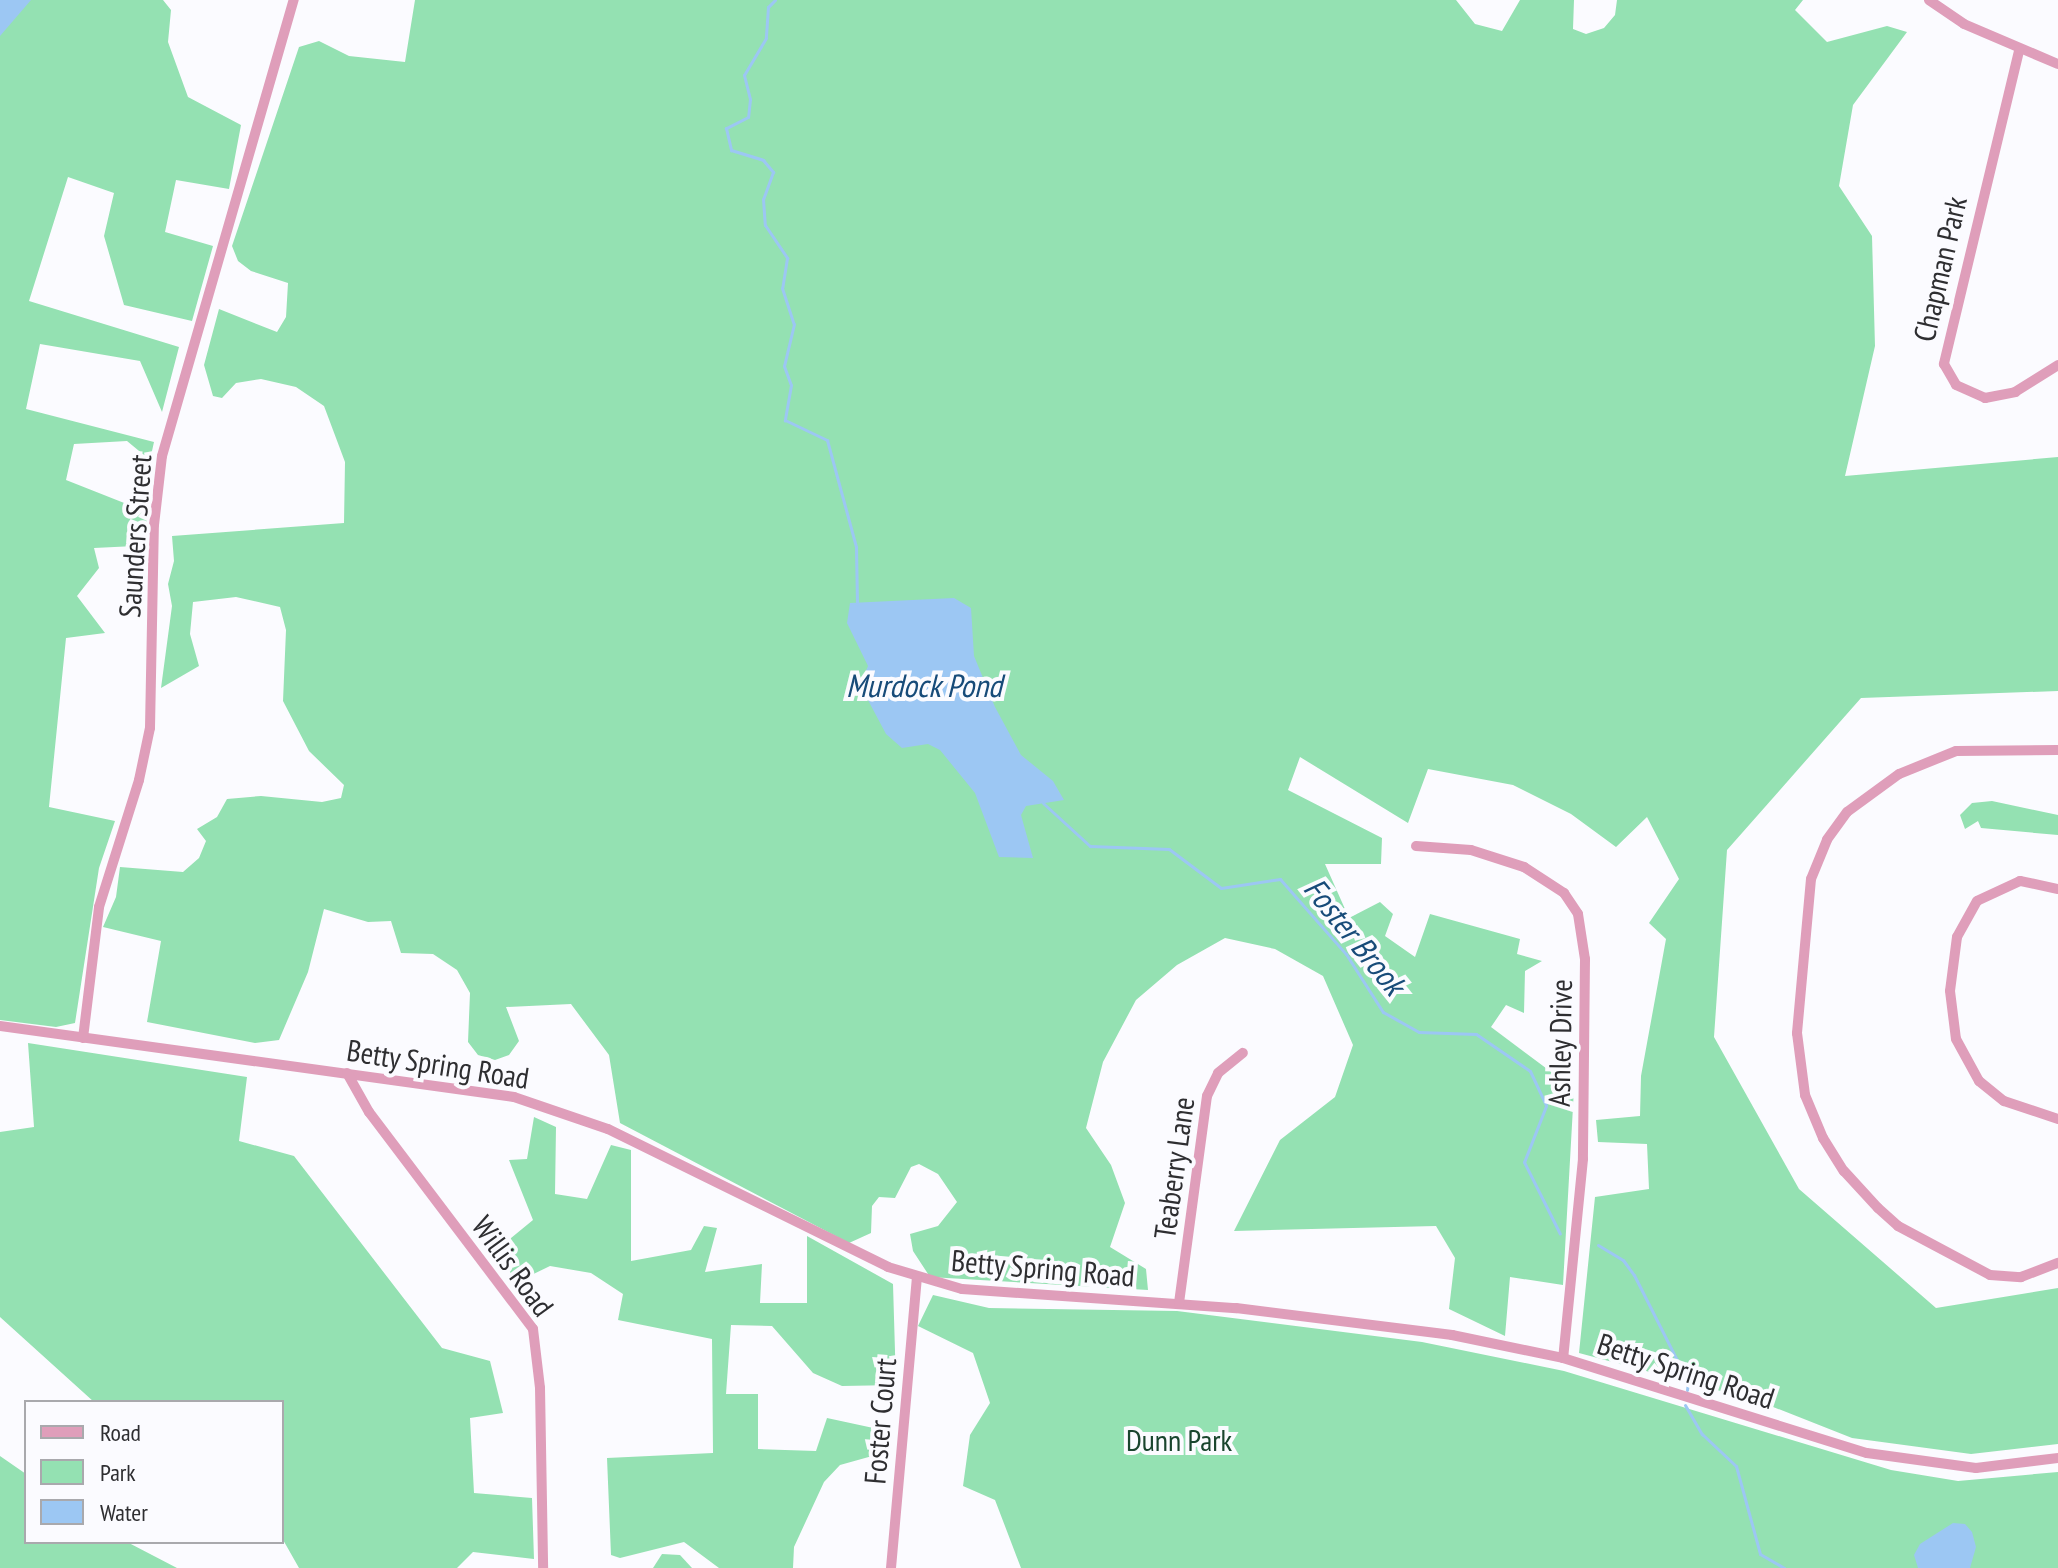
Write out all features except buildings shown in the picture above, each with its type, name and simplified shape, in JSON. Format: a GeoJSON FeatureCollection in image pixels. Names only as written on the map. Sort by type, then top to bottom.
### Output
{"type":"FeatureCollection","features":[{"type":"Feature","properties":{"kind":"street","name":"Saunders Street"},"geometry":{"type":"LineString","coordinates":[[83,1038],[99,907],[139,780],[150,728],[154,525],[162,456],[294,0]]}},
{"type":"Feature","properties":{"kind":"street"},"geometry":{"type":"LineString","coordinates":[[1929,0],[1964,24],[2019,51],[2058,64]]}},
{"type":"Feature","properties":{"kind":"street","name":"Chapman Park"},"geometry":{"type":"LineString","coordinates":[[2019,51],[1944,364],[1956,385],[1985,398],[2015,392],[2058,365]]}},
{"type":"Feature","properties":{"kind":"street"},"geometry":{"type":"LineString","coordinates":[[2058,750],[1989,748],[1946,754],[1899,774],[1847,812],[1827,840],[1811,879],[1797,1033],[1805,1095],[1823,1138],[1856,1185],[1898,1226],[1998,1277],[2029,1276],[2058,1263]]}},
{"type":"Feature","properties":{"kind":"street","name":"Ashley Drive"},"geometry":{"type":"LineString","coordinates":[[1416,846],[1471,850],[1524,867],[1564,893],[1578,914],[1586,966],[1583,1159],[1563,1358]]}},
{"type":"Feature","properties":{"kind":"street"},"geometry":{"type":"LineString","coordinates":[[2058,889],[2020,881],[1977,901],[1957,937],[1950,991],[1956,1039],[1974,1074],[2004,1101],[2058,1119]]}},
{"type":"Feature","properties":{"kind":"street","name":"Betty Spring Road"},"geometry":{"type":"LineString","coordinates":[[0,1026],[495,1092],[570,1114],[917,1278],[994,1294],[1179,1303],[1430,1331],[1563,1358],[1884,1456],[1976,1468],[2058,1458]]}},
{"type":"Feature","properties":{"kind":"street","name":"Teaberry Lane"},"geometry":{"type":"LineString","coordinates":[[1179,1303],[1207,1096],[1218,1073],[1243,1053]]}},
{"type":"Feature","properties":{"kind":"street","name":"Willis Road"},"geometry":{"type":"LineString","coordinates":[[347,1073],[369,1112],[533,1329],[539,1365],[543,1568]]}},
{"type":"Feature","properties":{"kind":"street","name":"Foster Court"},"geometry":{"type":"LineString","coordinates":[[891,1568],[917,1278]]}},
{"type":"Feature","properties":{"kind":"green space"},"geometry":{"type":"Polygon","coordinates":[[[0,0],[163,0],[171,10],[168,42],[188,97],[241,125],[229,189],[176,180],[165,232],[213,246],[192,321],[124,305],[104,236],[114,193],[68,177],[29,301],[179,347],[162,412],[140,361],[40,344],[26,409],[154,442],[150,460],[127,441],[74,444],[66,480],[147,512],[147,577],[139,578],[135,546],[94,548],[99,568],[77,596],[105,633],[66,638],[49,807],[115,821],[99,868],[75,1023],[56,1027],[0,1020],[0,0]]]}},
{"type":"Feature","properties":{"kind":"green space"},"geometry":{"type":"Polygon","coordinates":[[[415,0],[1456,0],[1475,24],[1502,31],[1520,0],[1574,0],[1573,29],[1586,34],[1604,28],[1615,15],[1617,0],[1803,0],[1795,10],[1827,42],[1887,26],[1907,32],[1853,105],[1839,186],[1872,236],[1875,346],[1845,476],[2058,457],[2058,691],[1861,698],[1727,850],[1714,1037],[1799,1189],[1936,1308],[2058,1288],[2058,1444],[1971,1454],[1852,1438],[1758,1401],[1579,1353],[1595,1197],[1649,1189],[1647,1144],[1598,1142],[1596,1120],[1640,1116],[1641,1076],[1666,939],[1649,923],[1679,879],[1647,817],[1616,847],[1571,814],[1513,785],[1428,769],[1408,823],[1300,757],[1288,790],[1382,838],[1381,864],[1325,864],[1349,918],[1380,902],[1393,914],[1385,936],[1415,957],[1430,914],[1520,939],[1517,954],[1542,961],[1525,971],[1524,1013],[1506,1005],[1491,1027],[1574,1089],[1563,1285],[1510,1277],[1505,1336],[1449,1309],[1455,1258],[1436,1226],[1234,1231],[1280,1140],[1335,1097],[1353,1045],[1323,976],[1275,949],[1225,938],[1177,965],[1136,1000],[1103,1062],[1086,1128],[1111,1165],[1125,1203],[1110,1247],[1146,1269],[1148,1290],[930,1277],[913,1251],[910,1234],[938,1226],[957,1202],[938,1174],[919,1164],[911,1167],[895,1198],[879,1197],[872,1206],[871,1233],[849,1243],[620,1123],[609,1055],[571,1004],[506,1007],[519,1041],[509,1055],[495,1060],[478,1055],[468,1042],[470,993],[457,970],[433,954],[401,953],[391,921],[368,922],[324,909],[308,972],[279,1040],[255,1043],[147,1022],[161,941],[103,927],[116,897],[120,867],[183,872],[199,858],[206,841],[197,829],[217,817],[227,799],[261,796],[322,802],[341,798],[344,785],[309,751],[283,701],[286,630],[280,607],[236,597],[193,602],[190,634],[199,666],[161,688],[172,606],[168,584],[174,561],[172,536],[344,523],[345,462],[324,406],[296,387],[261,379],[236,383],[222,398],[213,396],[204,365],[219,309],[277,332],[286,317],[288,283],[251,271],[238,261],[232,246],[299,47],[319,41],[349,56],[405,62],[415,0]]]}},
{"type":"Feature","properties":{"kind":"green space"},"geometry":{"type":"Polygon","coordinates":[[[1992,801],[2058,815],[2058,835],[1981,828],[1978,821],[1965,829],[1960,815],[1972,803],[1992,801]]]}},
{"type":"Feature","properties":{"kind":"green space"},"geometry":{"type":"Polygon","coordinates":[[[28,1043],[247,1077],[239,1141],[294,1156],[442,1348],[490,1361],[503,1413],[470,1418],[474,1493],[532,1498],[534,1559],[473,1552],[457,1568],[299,1568],[284,1542],[284,1400],[92,1400],[0,1317],[0,1132],[34,1127],[28,1043]]]}},
{"type":"Feature","properties":{"kind":"green space"},"geometry":{"type":"Polygon","coordinates":[[[534,1117],[556,1127],[555,1194],[587,1199],[611,1145],[631,1150],[631,1261],[691,1250],[704,1226],[717,1228],[705,1272],[762,1264],[760,1303],[807,1303],[807,1236],[893,1284],[896,1385],[842,1386],[813,1373],[772,1326],[731,1325],[726,1394],[758,1394],[758,1449],[816,1451],[827,1418],[878,1429],[883,1453],[840,1465],[824,1482],[794,1547],[793,1568],[719,1568],[684,1542],[620,1558],[611,1555],[607,1458],[713,1453],[712,1339],[618,1320],[623,1294],[591,1273],[550,1266],[517,1282],[495,1251],[533,1220],[509,1160],[527,1159],[534,1117]]]}},
{"type":"Feature","properties":{"kind":"green space","name":"Dunn Park"},"geometry":{"type":"Polygon","coordinates":[[[933,1295],[989,1308],[1177,1311],[1422,1342],[1564,1371],[1891,1470],[1958,1481],[2058,1472],[2058,1568],[1021,1568],[995,1500],[963,1486],[970,1435],[990,1403],[973,1353],[918,1326],[933,1295]]]}},
{"type":"Feature","properties":{"kind":"green space"},"geometry":{"type":"Polygon","coordinates":[[[0,1456],[24,1473],[24,1544],[131,1544],[177,1568],[0,1568],[0,1456]]]}},
{"type":"Feature","properties":{"kind":"green space"},"geometry":{"type":"Polygon","coordinates":[[[662,1554],[680,1555],[692,1568],[653,1568],[662,1554]]]}},
{"type":"Feature","properties":{"kind":"water"},"geometry":{"type":"Polygon","coordinates":[[[0,0],[31,0],[0,36],[0,0]]]}},
{"type":"Feature","properties":{"kind":"water","name":"Murdock Pond"},"geometry":{"type":"Polygon","coordinates":[[[954,598],[971,608],[974,656],[995,707],[1021,755],[1053,781],[1064,800],[1026,806],[1021,815],[1033,858],[999,857],[975,793],[940,750],[928,744],[902,748],[886,734],[860,685],[868,666],[847,623],[850,603],[954,598]]]}},
{"type":"Feature","properties":{"kind":"water"},"geometry":{"type":"Polygon","coordinates":[[[1953,1523],[1965,1524],[1972,1532],[1976,1547],[1970,1568],[1918,1568],[1914,1555],[1920,1544],[1953,1523]]]}},
{"type":"Feature","properties":{"kind":"waterway","name":"Foster Brook"},"geometry":{"type":"LineString","coordinates":[[775,0],[768,7],[766,38],[744,75],[750,99],[748,117],[726,128],[731,150],[763,160],[773,172],[763,199],[765,225],[787,258],[782,288],[794,324],[784,366],[791,385],[785,420],[827,440],[856,547],[857,605]]}},
{"type":"Feature","properties":{"kind":"waterway","name":"Foster Brook"},"geometry":{"type":"LineString","coordinates":[[1043,803],[1090,846],[1169,849],[1221,888],[1280,879],[1346,954],[1383,1012],[1419,1032],[1476,1034],[1530,1071],[1546,1106],[1524,1162],[1560,1234]]}},
{"type":"Feature","properties":{"kind":"waterway","name":"Foster Brook"},"geometry":{"type":"LineString","coordinates":[[1598,1245],[1623,1260],[1634,1275],[1688,1382],[1687,1390]]}},
{"type":"Feature","properties":{"kind":"waterway","name":"Foster Brook"},"geometry":{"type":"LineString","coordinates":[[1685,1405],[1702,1434],[1736,1466],[1760,1554],[1784,1568]]}}]}
